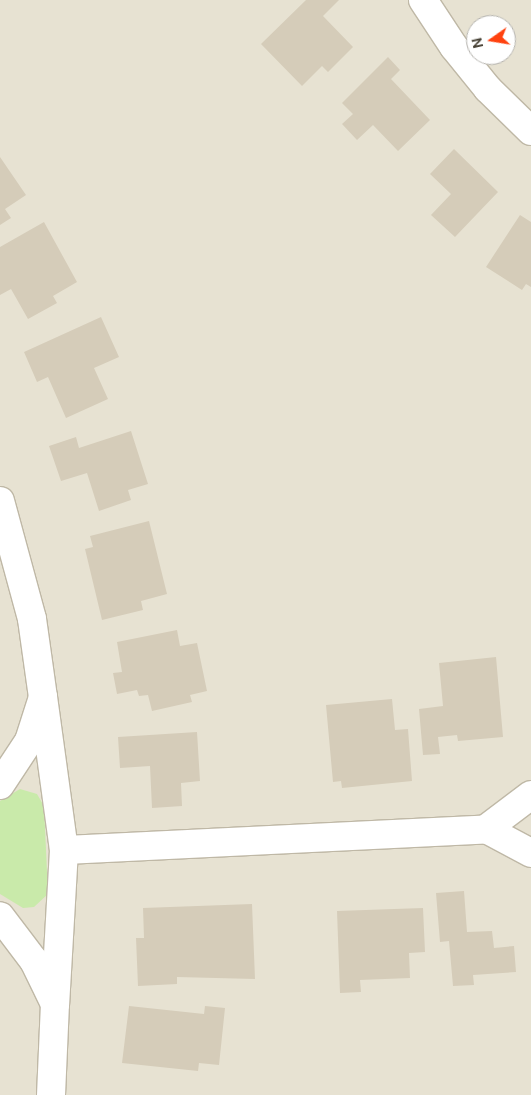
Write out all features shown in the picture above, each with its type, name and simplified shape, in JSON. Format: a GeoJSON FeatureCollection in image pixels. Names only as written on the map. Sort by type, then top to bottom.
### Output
{"type":"FeatureCollection","features":[{"type":"Feature","properties":{"kind":"street"},"geometry":{"type":"LineString","coordinates":[[424,0],[454,47],[488,89],[531,131]]}},
{"type":"Feature","properties":{"kind":"street"},"geometry":{"type":"LineString","coordinates":[[0,501],[32,619],[64,850],[51,1095]]}},
{"type":"Feature","properties":{"kind":"street"},"geometry":{"type":"LineString","coordinates":[[0,785],[29,740],[43,697]]}},
{"type":"Feature","properties":{"kind":"street"},"geometry":{"type":"LineString","coordinates":[[486,829],[531,795]]}},
{"type":"Feature","properties":{"kind":"street"},"geometry":{"type":"LineString","coordinates":[[64,850],[486,829],[531,853]]}},
{"type":"Feature","properties":{"kind":"street"},"geometry":{"type":"LineString","coordinates":[[0,916],[34,961],[55,1004]]}},
{"type":"Feature","properties":{"kind":"shaded area"},"geometry":{"type":"Polygon","coordinates":[[[0,0],[531,0],[531,1095],[0,1095],[0,0]]]}},
{"type":"Feature","properties":{"kind":"green space"},"geometry":{"type":"Polygon","coordinates":[[[20,789],[37,794],[44,806],[48,894],[34,907],[23,908],[0,894],[0,801],[20,789]]]}},
{"type":"Feature","properties":{"kind":"building"},"geometry":{"type":"Polygon","coordinates":[[[306,0],[339,0],[323,16],[353,47],[328,72],[322,66],[302,86],[261,44],[306,0]]]}},
{"type":"Feature","properties":{"kind":"building"},"geometry":{"type":"Polygon","coordinates":[[[388,57],[400,70],[391,79],[430,120],[398,151],[373,125],[357,140],[342,124],[353,114],[342,103],[388,57]]]}},
{"type":"Feature","properties":{"kind":"building"},"geometry":{"type":"Polygon","coordinates":[[[454,149],[498,192],[455,237],[431,215],[451,194],[430,174],[454,149]]]}},
{"type":"Feature","properties":{"kind":"building"},"geometry":{"type":"Polygon","coordinates":[[[0,157],[26,195],[5,209],[11,218],[0,225],[0,157]]]}},
{"type":"Feature","properties":{"kind":"building"},"geometry":{"type":"Polygon","coordinates":[[[520,215],[531,222],[531,287],[526,284],[522,290],[486,267],[520,215]]]}},
{"type":"Feature","properties":{"kind":"building"},"geometry":{"type":"Polygon","coordinates":[[[44,222],[77,282],[53,296],[57,303],[28,319],[11,289],[0,295],[0,247],[44,222]]]}},
{"type":"Feature","properties":{"kind":"building"},"geometry":{"type":"Polygon","coordinates":[[[101,317],[119,357],[94,368],[108,399],[66,418],[48,377],[37,382],[24,352],[101,317]]]}},
{"type":"Feature","properties":{"kind":"building"},"geometry":{"type":"Polygon","coordinates":[[[131,431],[148,484],[128,490],[131,500],[99,511],[87,473],[61,481],[49,446],[76,437],[79,448],[131,431]]]}},
{"type":"Feature","properties":{"kind":"building"},"geometry":{"type":"Polygon","coordinates":[[[149,521],[167,594],[141,601],[143,610],[102,620],[85,549],[93,547],[90,536],[149,521]]]}},
{"type":"Feature","properties":{"kind":"building"},"geometry":{"type":"Polygon","coordinates":[[[177,630],[180,646],[197,643],[207,691],[190,695],[192,702],[152,711],[148,695],[139,696],[137,690],[117,694],[113,673],[122,672],[117,642],[177,630]]]}},
{"type":"Feature","properties":{"kind":"building"},"geometry":{"type":"Polygon","coordinates":[[[496,657],[503,737],[458,741],[457,735],[438,737],[440,754],[423,755],[419,709],[443,706],[439,663],[496,657]]]}},
{"type":"Feature","properties":{"kind":"building"},"geometry":{"type":"Polygon","coordinates":[[[392,699],[395,730],[408,729],[412,781],[342,788],[341,781],[333,782],[326,705],[392,699]]]}},
{"type":"Feature","properties":{"kind":"building"},"geometry":{"type":"Polygon","coordinates":[[[197,732],[200,781],[181,783],[182,806],[152,808],[150,766],[120,768],[118,737],[197,732]]]}},
{"type":"Feature","properties":{"kind":"building"},"geometry":{"type":"Polygon","coordinates":[[[464,891],[467,932],[492,931],[494,948],[514,946],[516,972],[473,975],[474,985],[453,986],[449,941],[440,942],[436,893],[464,891]]]}},
{"type":"Feature","properties":{"kind":"building"},"geometry":{"type":"Polygon","coordinates":[[[252,904],[255,979],[177,977],[177,984],[138,986],[136,938],[144,938],[143,908],[252,904]]]}},
{"type":"Feature","properties":{"kind":"building"},"geometry":{"type":"Polygon","coordinates":[[[423,908],[425,952],[409,953],[410,978],[360,980],[361,992],[340,993],[337,911],[423,908]]]}},
{"type":"Feature","properties":{"kind":"building"},"geometry":{"type":"Polygon","coordinates":[[[129,1006],[204,1014],[205,1006],[225,1008],[219,1065],[199,1063],[198,1071],[122,1063],[129,1006]]]}}]}
